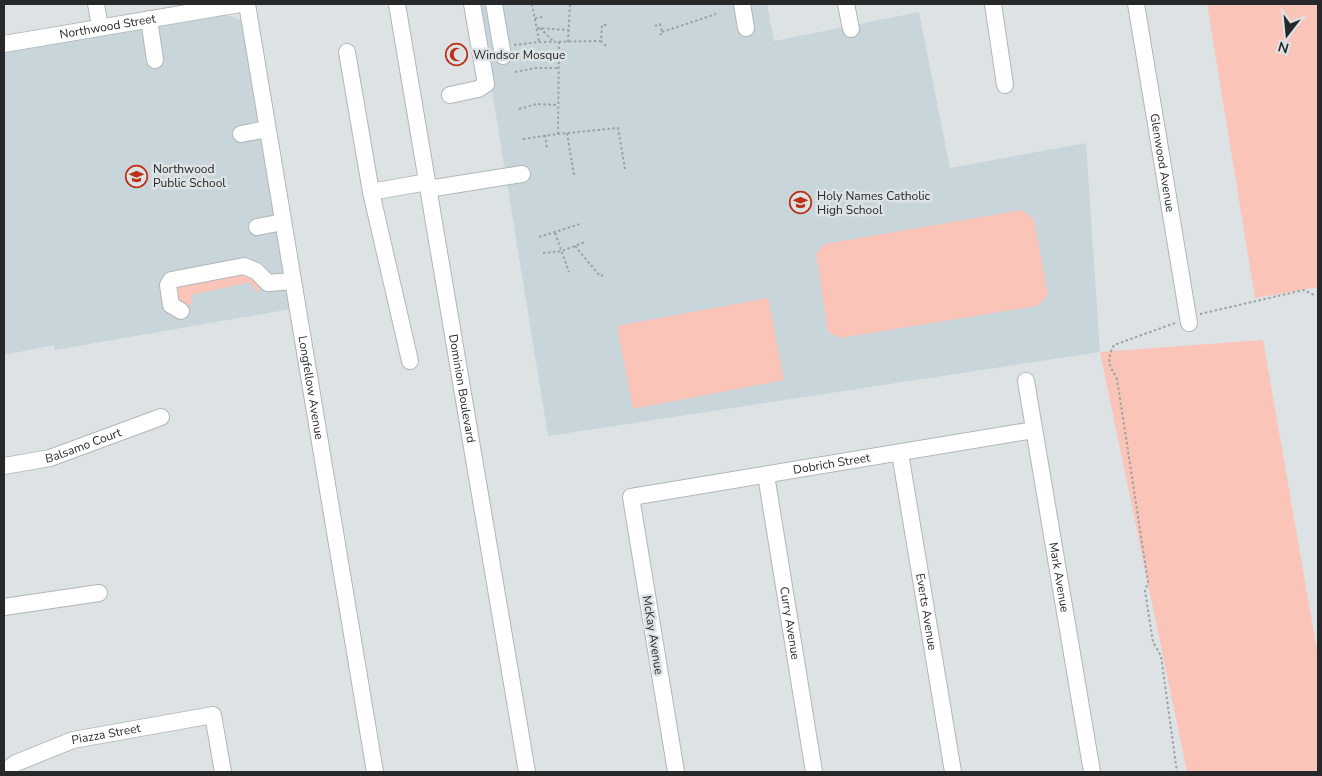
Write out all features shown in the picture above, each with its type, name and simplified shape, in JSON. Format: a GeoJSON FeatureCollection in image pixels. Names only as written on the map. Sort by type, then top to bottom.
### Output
{"type":"FeatureCollection","features":[{"type":"Feature","properties":{"kind":"street"},"geometry":{"type":"LineString","coordinates":[[96,4],[100,28]]}},
{"type":"Feature","properties":{"kind":"street","name":"Northwood Street"},"geometry":{"type":"LineString","coordinates":[[4,44],[240,4]]}},
{"type":"Feature","properties":{"kind":"street","name":"Longfellow Avenue"},"geometry":{"type":"LineString","coordinates":[[247,4],[375,772]]}},
{"type":"Feature","properties":{"kind":"street","name":"Dominion Boulevard"},"geometry":{"type":"LineString","coordinates":[[397,4],[527,772]]}},
{"type":"Feature","properties":{"kind":"street"},"geometry":{"type":"LineString","coordinates":[[450,95],[478,89],[486,84],[472,4]]}},
{"type":"Feature","properties":{"kind":"street"},"geometry":{"type":"LineString","coordinates":[[494,4],[506,51]]}},
{"type":"Feature","properties":{"kind":"street"},"geometry":{"type":"LineString","coordinates":[[742,4],[746,28]]}},
{"type":"Feature","properties":{"kind":"street"},"geometry":{"type":"LineString","coordinates":[[846,4],[851,29]]}},
{"type":"Feature","properties":{"kind":"street"},"geometry":{"type":"LineString","coordinates":[[992,4],[1005,85]]}},
{"type":"Feature","properties":{"kind":"street","name":"Glenwood Avenue"},"geometry":{"type":"LineString","coordinates":[[1136,4],[1188,320]]}},
{"type":"Feature","properties":{"kind":"street"},"geometry":{"type":"LineString","coordinates":[[149,19],[155,60]]}},
{"type":"Feature","properties":{"kind":"street"},"geometry":{"type":"LineString","coordinates":[[346,52],[371,192],[410,361]]}},
{"type":"Feature","properties":{"kind":"street"},"geometry":{"type":"LineString","coordinates":[[241,134],[268,129]]}},
{"type":"Feature","properties":{"kind":"street"},"geometry":{"type":"LineString","coordinates":[[371,192],[522,174]]}},
{"type":"Feature","properties":{"kind":"street"},"geometry":{"type":"LineString","coordinates":[[257,227],[283,222]]}},
{"type":"Feature","properties":{"kind":"street"},"geometry":{"type":"LineString","coordinates":[[181,311],[171,305],[168,285],[171,280],[244,266],[256,271],[266,290],[293,280]]}},
{"type":"Feature","properties":{"kind":"street","name":"Mark Avenue"},"geometry":{"type":"LineString","coordinates":[[1026,381],[1092,772]]}},
{"type":"Feature","properties":{"kind":"street","name":"Balsamo Court"},"geometry":{"type":"LineString","coordinates":[[4,466],[50,458],[161,417]]}},
{"type":"Feature","properties":{"kind":"street","name":"Dobrich Street"},"geometry":{"type":"LineString","coordinates":[[631,497],[1034,430]]}},
{"type":"Feature","properties":{"kind":"street","name":"Everts Avenue"},"geometry":{"type":"LineString","coordinates":[[900,452],[953,772]]}},
{"type":"Feature","properties":{"kind":"street","name":"Curry Avenue"},"geometry":{"type":"LineString","coordinates":[[766,475],[814,772]]}},
{"type":"Feature","properties":{"kind":"street","name":"McKay Avenue"},"geometry":{"type":"LineString","coordinates":[[631,497],[676,772]]}},
{"type":"Feature","properties":{"kind":"street"},"geometry":{"type":"LineString","coordinates":[[4,607],[99,593]]}},
{"type":"Feature","properties":{"kind":"street","name":"Piazza Street"},"geometry":{"type":"LineString","coordinates":[[4,772],[16,763],[73,740],[213,715],[223,772]]}},
{"type":"Feature","properties":{"kind":"path"},"geometry":{"type":"LineString","coordinates":[[532,4],[540,42]]}},
{"type":"Feature","properties":{"kind":"path"},"geometry":{"type":"LineString","coordinates":[[568,42],[570,4]]}},
{"type":"Feature","properties":{"kind":"path"},"geometry":{"type":"LineString","coordinates":[[659,36],[662,32],[716,14]]}},
{"type":"Feature","properties":{"kind":"path"},"geometry":{"type":"LineString","coordinates":[[535,18],[543,17]]}},
{"type":"Feature","properties":{"kind":"path"},"geometry":{"type":"LineString","coordinates":[[655,26],[660,24],[662,32]]}},
{"type":"Feature","properties":{"kind":"path"},"geometry":{"type":"LineString","coordinates":[[601,41],[602,25],[609,25]]}},
{"type":"Feature","properties":{"kind":"path"},"geometry":{"type":"LineString","coordinates":[[538,28],[568,30]]}},
{"type":"Feature","properties":{"kind":"path"},"geometry":{"type":"LineString","coordinates":[[538,28],[554,42]]}},
{"type":"Feature","properties":{"kind":"path"},"geometry":{"type":"LineString","coordinates":[[506,51],[540,42],[601,41],[606,46]]}},
{"type":"Feature","properties":{"kind":"path"},"geometry":{"type":"LineString","coordinates":[[558,42],[558,134]]}},
{"type":"Feature","properties":{"kind":"path"},"geometry":{"type":"LineString","coordinates":[[514,72],[536,68],[558,68]]}},
{"type":"Feature","properties":{"kind":"path"},"geometry":{"type":"LineString","coordinates":[[519,109],[537,104],[558,105]]}},
{"type":"Feature","properties":{"kind":"path"},"geometry":{"type":"LineString","coordinates":[[523,139],[618,128],[625,169]]}},
{"type":"Feature","properties":{"kind":"path"},"geometry":{"type":"LineString","coordinates":[[567,133],[574,175]]}},
{"type":"Feature","properties":{"kind":"path"},"geometry":{"type":"LineString","coordinates":[[545,136],[547,149]]}},
{"type":"Feature","properties":{"kind":"path"},"geometry":{"type":"LineString","coordinates":[[539,238],[580,224]]}},
{"type":"Feature","properties":{"kind":"path"},"geometry":{"type":"LineString","coordinates":[[555,233],[569,272]]}},
{"type":"Feature","properties":{"kind":"path"},"geometry":{"type":"LineString","coordinates":[[543,253],[562,251],[585,242]]}},
{"type":"Feature","properties":{"kind":"path"},"geometry":{"type":"LineString","coordinates":[[575,246],[600,276],[603,275]]}},
{"type":"Feature","properties":{"kind":"path"},"geometry":{"type":"LineString","coordinates":[[1178,772],[1161,656],[1153,642],[1145,591],[1148,582],[1117,379],[1110,365],[1109,354],[1114,345],[1188,320],[1304,290],[1314,294]]}},
{"type":"Feature","properties":{"kind":"shaded area","name":"Holy Names Catholic High School"},"geometry":{"type":"Polygon","coordinates":[[[478,4],[767,4],[774,41],[919,12],[950,168],[1086,143],[1100,352],[548,436],[478,4]]]}},
{"type":"Feature","properties":{"kind":"shaded area"},"geometry":{"type":"Polygon","coordinates":[[[1207,4],[1318,4],[1318,287],[1255,298],[1207,4]]]}},
{"type":"Feature","properties":{"kind":"shaded area","name":"Northwood Public School"},"geometry":{"type":"Polygon","coordinates":[[[227,15],[240,20],[245,27],[291,309],[55,350],[54,345],[4,355],[4,52],[227,15]]]}},
{"type":"Feature","properties":{"kind":"shaded area"},"geometry":{"type":"Polygon","coordinates":[[[1022,210],[1034,220],[1048,295],[1037,306],[841,338],[828,332],[816,254],[824,244],[1022,210]]]}},
{"type":"Feature","properties":{"kind":"shaded area"},"geometry":{"type":"Polygon","coordinates":[[[242,271],[257,281],[260,291],[257,292],[255,290],[251,282],[191,295],[192,304],[184,306],[178,304],[174,289],[178,285],[242,271]]]}},
{"type":"Feature","properties":{"kind":"shaded area"},"geometry":{"type":"Polygon","coordinates":[[[768,298],[784,380],[633,409],[617,326],[768,298]]]}},
{"type":"Feature","properties":{"kind":"shaded area"},"geometry":{"type":"Polygon","coordinates":[[[1263,340],[1318,656],[1318,772],[1187,772],[1100,352],[1263,340]]]}},
{"type":"Feature","properties":{"kind":"place","name":"Windsor Mosque"},"geometry":{"type":"Point","coordinates":[457,55]}},
{"type":"Feature","properties":{"kind":"place","name":"Northwood Public School"},"geometry":{"type":"Point","coordinates":[137,176]}},
{"type":"Feature","properties":{"kind":"place","name":"Holy Names Catholic High School"},"geometry":{"type":"Point","coordinates":[801,203]}}]}
